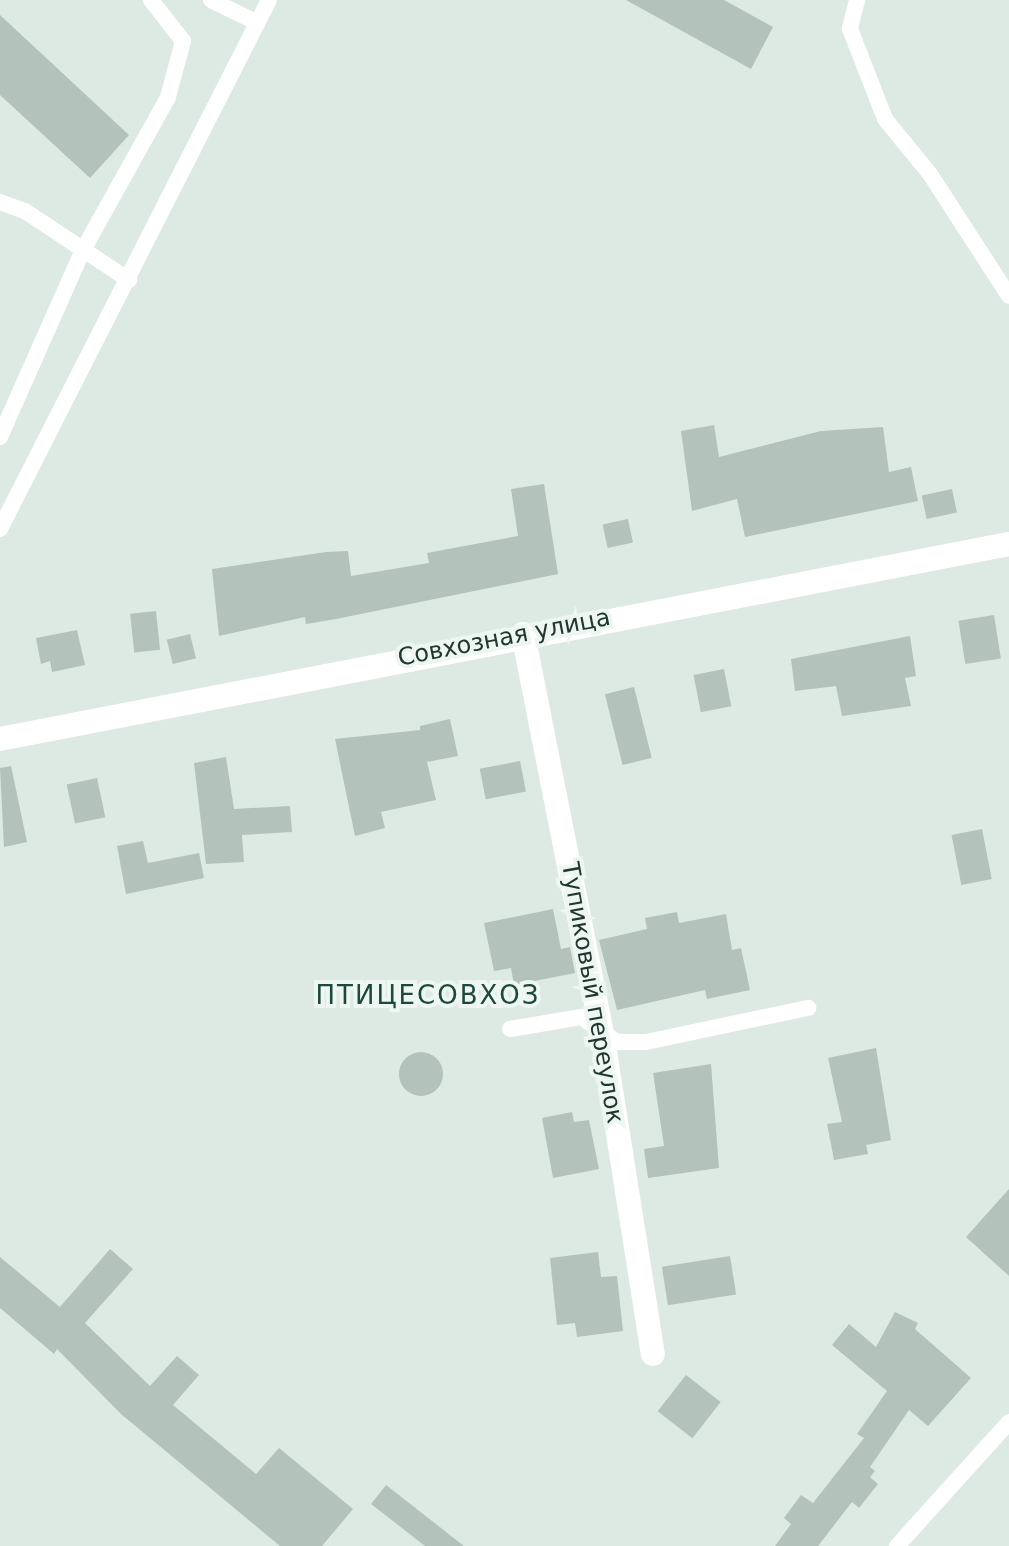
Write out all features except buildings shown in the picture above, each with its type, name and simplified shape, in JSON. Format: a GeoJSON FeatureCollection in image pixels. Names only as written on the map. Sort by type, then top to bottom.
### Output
{"type":"FeatureCollection","features":[{"type":"Feature","properties":{"kind":"street","name":"Совхозная улица"},"geometry":{"type":"LineString","coordinates":[[0,739],[523,634],[1009,544]]}},
{"type":"Feature","properties":{"kind":"street","name":"Тупиковый переулок"},"geometry":{"type":"LineString","coordinates":[[523,634],[602,1033],[653,1354]]}},
{"type":"Feature","properties":{"kind":"lane"},"geometry":{"type":"LineString","coordinates":[[0,437],[83,250],[168,97],[183,41],[151,0]]}},
{"type":"Feature","properties":{"kind":"lane"},"geometry":{"type":"LineString","coordinates":[[211,0],[258,23]]}},
{"type":"Feature","properties":{"kind":"lane"},"geometry":{"type":"LineString","coordinates":[[0,529],[269,0]]}},
{"type":"Feature","properties":{"kind":"lane"},"geometry":{"type":"LineString","coordinates":[[857,0],[850,29],[885,119],[930,174],[1009,296]]}},
{"type":"Feature","properties":{"kind":"lane"},"geometry":{"type":"LineString","coordinates":[[0,202],[25,211],[129,280]]}},
{"type":"Feature","properties":{"kind":"lane"},"geometry":{"type":"LineString","coordinates":[[510,1029],[581,1017],[617,1042],[646,1042],[808,1008]]}},
{"type":"Feature","properties":{"kind":"lane"},"geometry":{"type":"LineString","coordinates":[[897,1546],[1009,1422]]}},
{"type":"Feature","properties":{"kind":"district","name":"ПТИЦЕСОВХОЗ"},"geometry":{"type":"Point","coordinates":[428,996]}}]}
